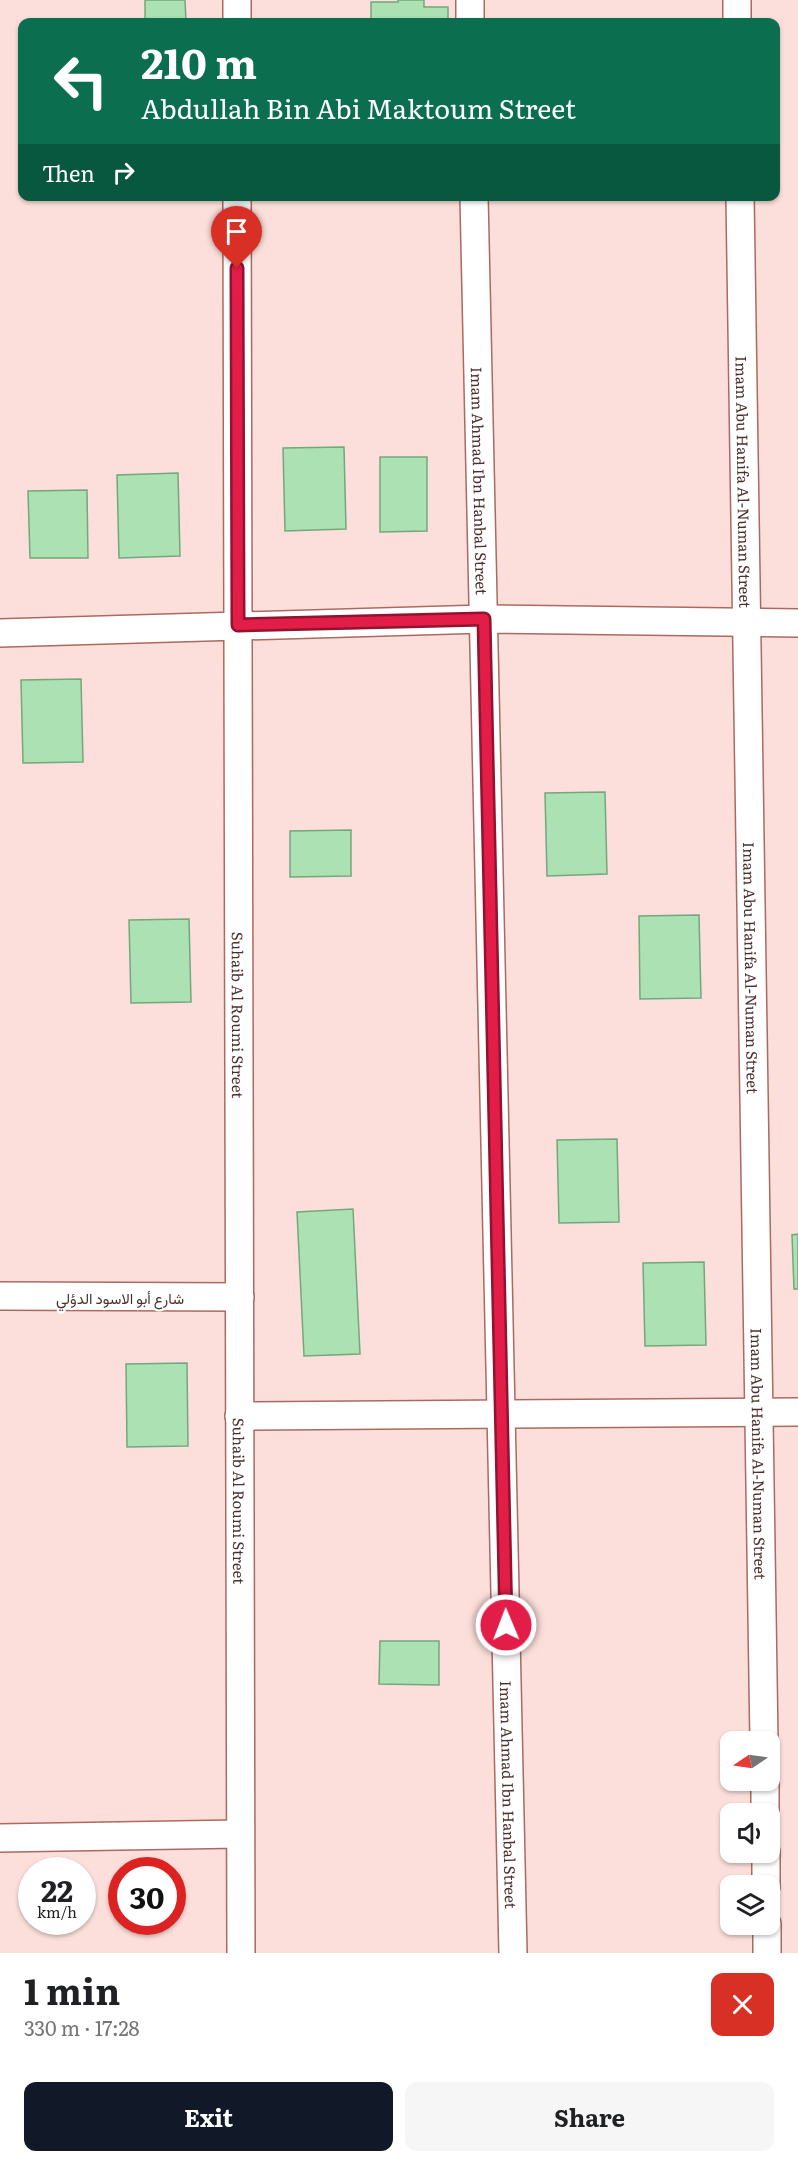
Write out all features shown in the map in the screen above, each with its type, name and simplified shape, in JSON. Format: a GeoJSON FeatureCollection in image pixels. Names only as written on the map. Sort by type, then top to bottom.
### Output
{"type":"FeatureCollection","features":[{"type":"Feature","properties":{"kind":"street"},"geometry":{"type":"LineString","coordinates":[[237,0],[237,18]]}},
{"type":"Feature","properties":{"kind":"street"},"geometry":{"type":"LineString","coordinates":[[470,0],[470,18]]}},
{"type":"Feature","properties":{"kind":"street"},"geometry":{"type":"LineString","coordinates":[[737,0],[737,18]]}},
{"type":"Feature","properties":{"kind":"street","name":"Suhaib Al Roumi Street"},"geometry":{"type":"LineString","coordinates":[[237,201],[241,1953]]}},
{"type":"Feature","properties":{"kind":"street","name":"Imam Ahmad Ibn Hanbal Street"},"geometry":{"type":"LineString","coordinates":[[474,201],[513,1953]]}},
{"type":"Feature","properties":{"kind":"street","name":"Imam Abu Hanifa Al-Numan Street"},"geometry":{"type":"LineString","coordinates":[[740,201],[764,1731]]}},
{"type":"Feature","properties":{"kind":"street"},"geometry":{"type":"LineString","coordinates":[[0,633],[484,619],[798,623]]}},
{"type":"Feature","properties":{"kind":"street","name":"شارع أبو الاسود الدؤلي"},"geometry":{"type":"LineString","coordinates":[[0,1296],[240,1297]]}},
{"type":"Feature","properties":{"kind":"street"},"geometry":{"type":"LineString","coordinates":[[239,1416],[798,1412]]}},
{"type":"Feature","properties":{"kind":"street"},"geometry":{"type":"LineString","coordinates":[[0,1838],[239,1834]]}},
{"type":"Feature","properties":{"kind":"street"},"geometry":{"type":"LineString","coordinates":[[767,1935],[767,1953]]}},
{"type":"Feature","properties":{"kind":"building"},"geometry":{"type":"Polygon","coordinates":[[[145,0],[185,0],[186,18],[145,18],[145,0]]]}},
{"type":"Feature","properties":{"kind":"building"},"geometry":{"type":"Polygon","coordinates":[[[398,0],[424,0],[424,7],[448,7],[448,18],[371,18],[371,2],[398,2],[398,0]]]}},
{"type":"Feature","properties":{"kind":"building"},"geometry":{"type":"Polygon","coordinates":[[[344,447],[346,529],[285,531],[283,448],[344,447]]]}},
{"type":"Feature","properties":{"kind":"building"},"geometry":{"type":"Polygon","coordinates":[[[380,457],[427,457],[427,531],[380,532],[380,457]]]}},
{"type":"Feature","properties":{"kind":"building"},"geometry":{"type":"Polygon","coordinates":[[[178,473],[180,556],[119,558],[117,475],[178,473]]]}},
{"type":"Feature","properties":{"kind":"building"},"geometry":{"type":"Polygon","coordinates":[[[87,490],[88,558],[30,558],[28,491],[87,490]]]}},
{"type":"Feature","properties":{"kind":"building"},"geometry":{"type":"Polygon","coordinates":[[[81,679],[83,762],[23,763],[21,680],[81,679]]]}},
{"type":"Feature","properties":{"kind":"building"},"geometry":{"type":"Polygon","coordinates":[[[605,792],[607,874],[547,876],[545,793],[605,792]]]}},
{"type":"Feature","properties":{"kind":"building"},"geometry":{"type":"Polygon","coordinates":[[[351,830],[351,876],[290,877],[290,831],[351,830]]]}},
{"type":"Feature","properties":{"kind":"building"},"geometry":{"type":"Polygon","coordinates":[[[699,915],[701,998],[640,999],[639,916],[699,915]]]}},
{"type":"Feature","properties":{"kind":"building"},"geometry":{"type":"Polygon","coordinates":[[[189,919],[191,1002],[131,1003],[129,920],[189,919]]]}},
{"type":"Feature","properties":{"kind":"building"},"geometry":{"type":"Polygon","coordinates":[[[617,1139],[619,1222],[559,1223],[557,1140],[617,1139]]]}},
{"type":"Feature","properties":{"kind":"building"},"geometry":{"type":"Polygon","coordinates":[[[353,1209],[360,1354],[304,1356],[297,1212],[353,1209]]]}},
{"type":"Feature","properties":{"kind":"building"},"geometry":{"type":"Polygon","coordinates":[[[798,1234],[798,1289],[794,1289],[792,1235],[798,1234]]]}},
{"type":"Feature","properties":{"kind":"building"},"geometry":{"type":"Polygon","coordinates":[[[704,1262],[706,1345],[645,1346],[643,1263],[704,1262]]]}},
{"type":"Feature","properties":{"kind":"building"},"geometry":{"type":"Polygon","coordinates":[[[187,1363],[188,1446],[127,1447],[126,1364],[187,1363]]]}},
{"type":"Feature","properties":{"kind":"building"},"geometry":{"type":"Polygon","coordinates":[[[380,1641],[439,1641],[439,1685],[379,1684],[380,1641]]]}},
{"type":"Feature","properties":{"kind":"route"},"geometry":{"type":"LineString","coordinates":[[237,268],[238,625],[484,619],[506,1625]]}}]}
